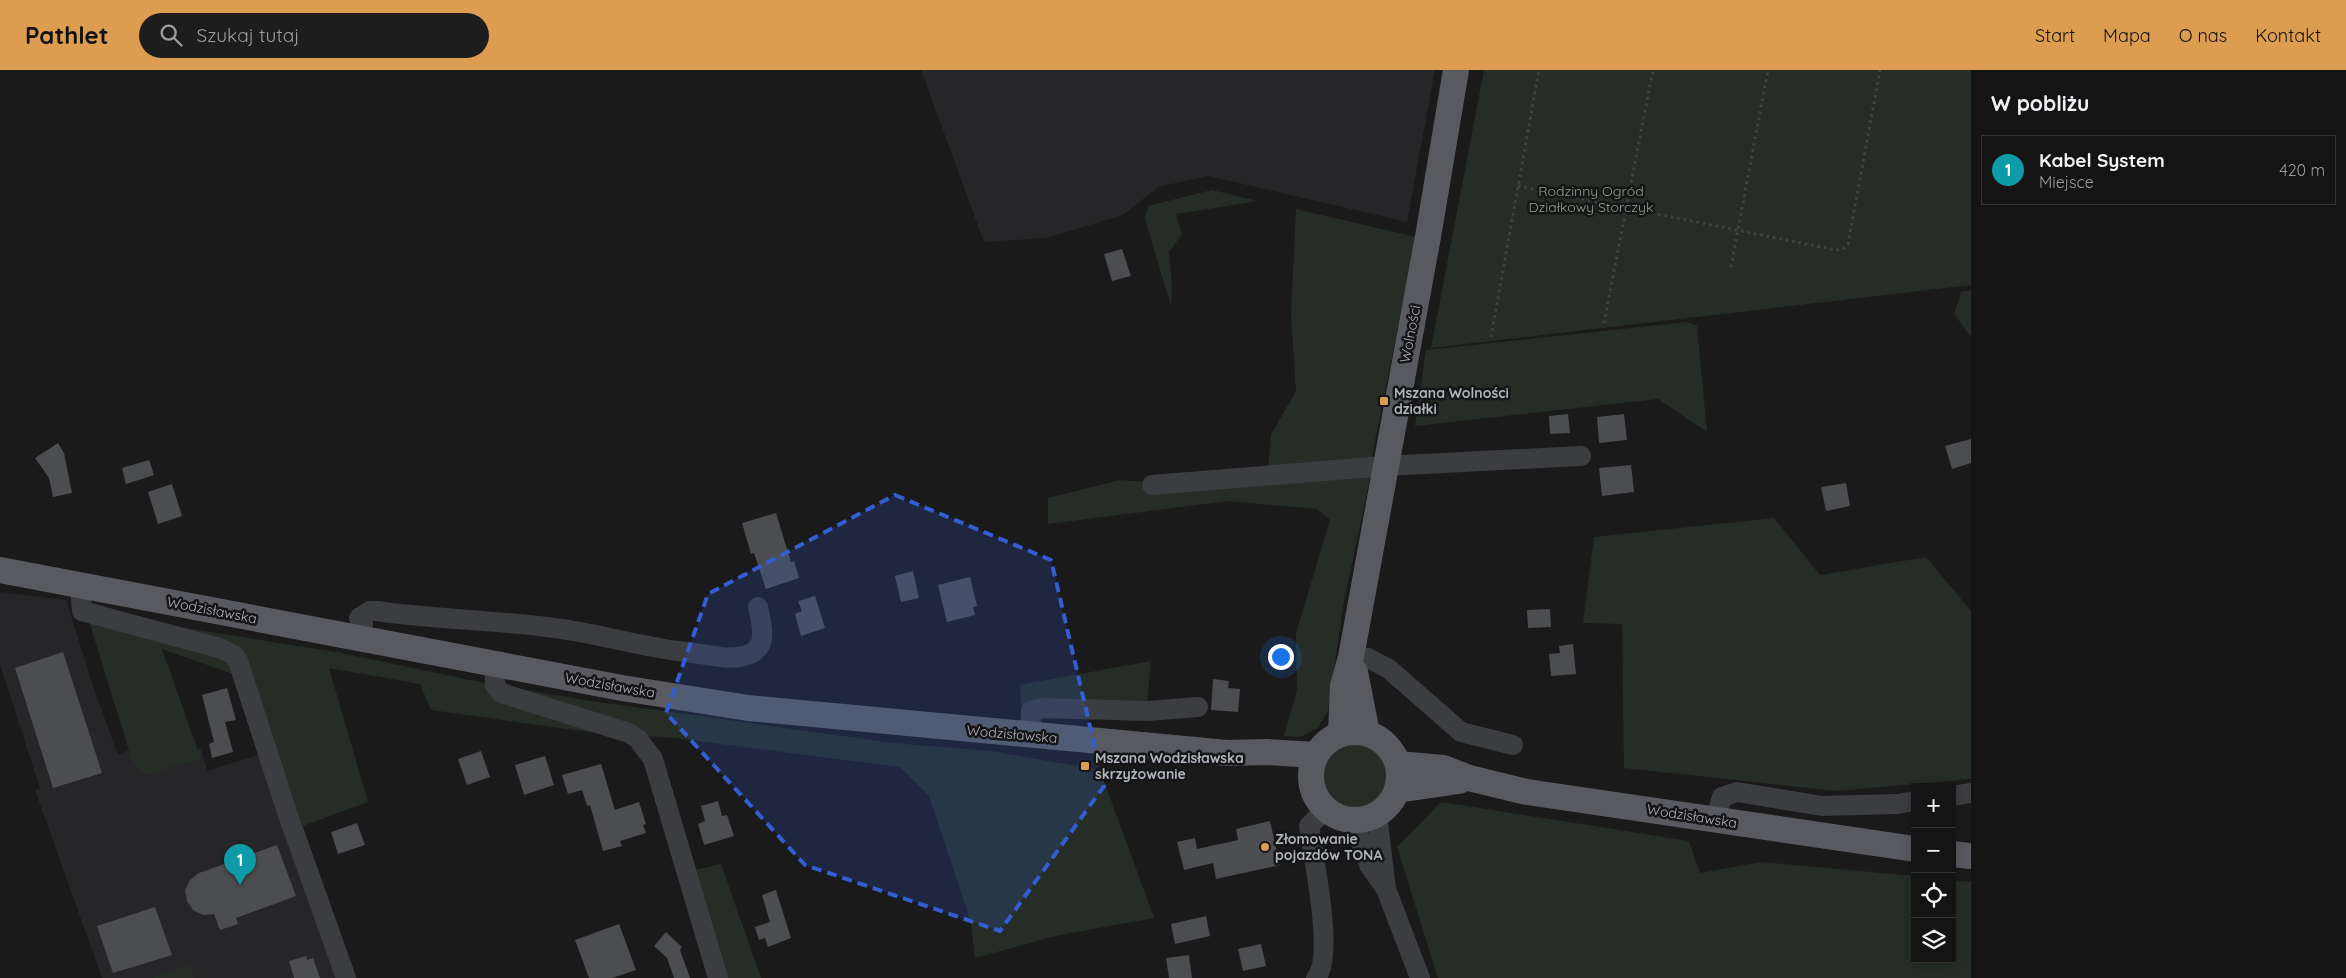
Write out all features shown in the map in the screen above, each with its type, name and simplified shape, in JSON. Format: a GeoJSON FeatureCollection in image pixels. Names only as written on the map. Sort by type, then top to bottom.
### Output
{"type":"FeatureCollection","features":[{"type":"Feature","properties":{"kind":"main road","name":"Wolności"},"geometry":{"type":"LineString","coordinates":[[1341,734],[1343,686],[1351,657],[1429,231],[1456,70]]}},
{"type":"Feature","properties":{"kind":"main road","name":"Wodzisławska"},"geometry":{"type":"LineString","coordinates":[[0,570],[622,688],[748,708],[1227,754],[1268,752],[1316,755]]}},
{"type":"Feature","properties":{"kind":"main road","name":"Wolności"},"geometry":{"type":"LineString","coordinates":[[1351,657],[1367,733]]}},
{"type":"Feature","properties":{"kind":"main road"},"geometry":{"type":"LineString","coordinates":[[1367,733],[1379,738],[1388,747],[1398,764],[1397,790],[1387,806],[1365,817],[1339,817],[1326,809],[1315,793],[1312,781],[1312,767],[1316,755],[1324,744],[1341,734],[1367,733]]}},
{"type":"Feature","properties":{"kind":"main road","name":"Wodzisławska"},"geometry":{"type":"LineString","coordinates":[[1227,754],[1312,781]]}},
{"type":"Feature","properties":{"kind":"main road","name":"Wodzisławska"},"geometry":{"type":"LineString","coordinates":[[1398,764],[1443,768],[1469,778],[1527,792],[1911,848]]}},
{"type":"Feature","properties":{"kind":"main road","name":"Wodzisławska"},"geometry":{"type":"LineString","coordinates":[[1397,790],[1469,778]]}},
{"type":"Feature","properties":{"kind":"main road"},"geometry":{"type":"LineString","coordinates":[[1956,854],[1971,856]]}},
{"type":"Feature","properties":{"kind":"street"},"geometry":{"type":"LineString","coordinates":[[1152,485],[1385,466],[1581,456]]}},
{"type":"Feature","properties":{"kind":"street"},"geometry":{"type":"LineString","coordinates":[[83,585],[82,610],[219,648],[234,655],[238,661],[287,812],[346,978]]}},
{"type":"Feature","properties":{"kind":"street"},"geometry":{"type":"LineString","coordinates":[[354,637],[363,624],[359,618],[370,611],[376,611],[428,618],[546,627],[660,649],[730,657],[742,656],[758,649],[762,641],[763,627],[758,607]]}},
{"type":"Feature","properties":{"kind":"street"},"geometry":{"type":"LineString","coordinates":[[1351,657],[1368,658],[1389,669],[1462,732],[1513,745]]}},
{"type":"Feature","properties":{"kind":"street"},"geometry":{"type":"LineString","coordinates":[[495,663],[495,685],[501,693],[629,733],[646,748],[652,760],[718,978]]}},
{"type":"Feature","properties":{"kind":"street"},"geometry":{"type":"LineString","coordinates":[[1030,736],[1031,711],[1043,708],[1147,711],[1198,707]]}},
{"type":"Feature","properties":{"kind":"street"},"geometry":{"type":"LineString","coordinates":[[1715,820],[1722,796],[1737,792],[1822,806],[1897,804],[1911,802]]}},
{"type":"Feature","properties":{"kind":"street"},"geometry":{"type":"LineString","coordinates":[[1956,795],[1971,793]]}},
{"type":"Feature","properties":{"kind":"street"},"geometry":{"type":"LineString","coordinates":[[1316,978],[1322,969],[1324,959],[1324,932],[1309,826],[1326,809]]}},
{"type":"Feature","properties":{"kind":"street"},"geometry":{"type":"LineString","coordinates":[[1365,817],[1369,865],[1386,889],[1420,978]]}},
{"type":"Feature","properties":{"kind":"path"},"geometry":{"type":"LineString","coordinates":[[1491,337],[1539,70]]}},
{"type":"Feature","properties":{"kind":"path"},"geometry":{"type":"LineString","coordinates":[[1604,323],[1653,70]]}},
{"type":"Feature","properties":{"kind":"path"},"geometry":{"type":"LineString","coordinates":[[1731,267],[1768,70]]}},
{"type":"Feature","properties":{"kind":"path"},"geometry":{"type":"LineString","coordinates":[[1518,186],[1836,250],[1843,249],[1848,244],[1880,70]]}},
{"type":"Feature","properties":{"kind":"highlighted area"},"geometry":{"type":"Polygon","coordinates":[[[895,495],[1051,560],[1104,786],[1000,931],[805,865],[666,713],[708,594],[895,495]]]}},
{"type":"Feature","properties":{"kind":"shaded area"},"geometry":{"type":"Polygon","coordinates":[[[921,70],[1435,70],[1407,222],[1208,176],[1158,187],[1123,215],[1046,238],[984,242],[921,70]]]}},
{"type":"Feature","properties":{"kind":"shaded area"},"geometry":{"type":"Polygon","coordinates":[[[0,592],[66,600],[93,686],[118,755],[133,748],[144,770],[201,748],[207,771],[264,753],[342,978],[102,978],[35,790],[40,788],[0,665],[0,592]]]}},
{"type":"Feature","properties":{"kind":"green space","name":"Rodzinny Ogród Działkowy Storczyk"},"geometry":{"type":"Polygon","coordinates":[[[1484,70],[1971,70],[1971,285],[1431,348],[1484,70]]]}},
{"type":"Feature","properties":{"kind":"green space"},"geometry":{"type":"Polygon","coordinates":[[[1212,190],[1258,201],[1176,214],[1182,234],[1169,252],[1172,286],[1171,306],[1145,219],[1148,206],[1212,190]]]}},
{"type":"Feature","properties":{"kind":"green space"},"geometry":{"type":"Polygon","coordinates":[[[1296,209],[1416,237],[1371,461],[1268,470],[1271,435],[1296,391],[1291,316],[1296,209]]]}},
{"type":"Feature","properties":{"kind":"green space"},"geometry":{"type":"Polygon","coordinates":[[[1971,290],[1971,337],[1954,314],[1961,292],[1971,290]]]}},
{"type":"Feature","properties":{"kind":"green space"},"geometry":{"type":"Polygon","coordinates":[[[1686,322],[1697,326],[1707,432],[1658,399],[1415,426],[1426,350],[1686,322]]]}},
{"type":"Feature","properties":{"kind":"green space"},"geometry":{"type":"Polygon","coordinates":[[[1371,474],[1344,601],[1328,710],[1318,728],[1300,737],[1284,736],[1297,690],[1296,633],[1330,520],[1317,509],[1229,501],[1048,524],[1048,498],[1120,480],[1145,482],[1371,474]]]}},
{"type":"Feature","properties":{"kind":"green space"},"geometry":{"type":"Polygon","coordinates":[[[1774,518],[1820,575],[1926,557],[1971,611],[1971,779],[1837,791],[1624,768],[1622,624],[1583,623],[1594,537],[1774,518]]]}},
{"type":"Feature","properties":{"kind":"green space"},"geometry":{"type":"Polygon","coordinates":[[[89,621],[150,622],[341,653],[485,683],[591,701],[893,743],[990,751],[1100,770],[1154,918],[1055,936],[975,958],[971,923],[929,796],[900,767],[666,737],[610,735],[431,710],[420,684],[329,668],[368,802],[303,826],[250,680],[162,649],[201,759],[144,775],[132,760],[89,621]]]}},
{"type":"Feature","properties":{"kind":"green space"},"geometry":{"type":"Polygon","coordinates":[[[1151,661],[1147,703],[1043,698],[1021,706],[1020,685],[1151,661]]]}},
{"type":"Feature","properties":{"kind":"green space"},"geometry":{"type":"Polygon","coordinates":[[[1350,744],[1362,744],[1379,753],[1386,764],[1388,776],[1386,788],[1379,799],[1362,808],[1350,808],[1338,803],[1329,794],[1324,782],[1324,770],[1329,758],[1338,749],[1350,744]]]}},
{"type":"Feature","properties":{"kind":"green space"},"geometry":{"type":"Polygon","coordinates":[[[1441,802],[1689,841],[1700,873],[1761,862],[1911,876],[1911,963],[1956,963],[1956,880],[1971,882],[1971,978],[1438,978],[1397,847],[1441,802]]]}},
{"type":"Feature","properties":{"kind":"green space"},"geometry":{"type":"Polygon","coordinates":[[[721,864],[761,978],[723,978],[690,871],[721,864]]]}},
{"type":"Feature","properties":{"kind":"green space"},"geometry":{"type":"Polygon","coordinates":[[[189,964],[195,978],[152,978],[189,964]]]}},
{"type":"Feature","properties":{"kind":"building"},"geometry":{"type":"Polygon","coordinates":[[[1122,249],[1131,276],[1112,281],[1104,254],[1122,249]]]}},
{"type":"Feature","properties":{"kind":"building"},"geometry":{"type":"Polygon","coordinates":[[[1568,414],[1570,433],[1550,434],[1549,416],[1568,414]]]}},
{"type":"Feature","properties":{"kind":"building"},"geometry":{"type":"Polygon","coordinates":[[[1624,414],[1627,440],[1599,443],[1597,417],[1624,414]]]}},
{"type":"Feature","properties":{"kind":"building"},"geometry":{"type":"Polygon","coordinates":[[[1971,439],[1971,463],[1952,469],[1945,446],[1971,439]]]}},
{"type":"Feature","properties":{"kind":"building"},"geometry":{"type":"Polygon","coordinates":[[[58,443],[64,453],[72,493],[53,497],[49,478],[35,458],[58,443]]]}},
{"type":"Feature","properties":{"kind":"building"},"geometry":{"type":"Polygon","coordinates":[[[149,460],[154,475],[126,484],[122,468],[149,460]]]}},
{"type":"Feature","properties":{"kind":"building"},"geometry":{"type":"Polygon","coordinates":[[[1631,465],[1634,492],[1602,496],[1599,468],[1631,465]]]}},
{"type":"Feature","properties":{"kind":"building"},"geometry":{"type":"Polygon","coordinates":[[[1846,483],[1850,506],[1826,511],[1821,487],[1846,483]]]}},
{"type":"Feature","properties":{"kind":"building"},"geometry":{"type":"Polygon","coordinates":[[[172,484],[182,516],[158,524],[148,492],[172,484]]]}},
{"type":"Feature","properties":{"kind":"building"},"geometry":{"type":"Polygon","coordinates":[[[776,513],[791,562],[794,561],[799,578],[766,589],[754,553],[751,554],[742,523],[776,513]]]}},
{"type":"Feature","properties":{"kind":"building"},"geometry":{"type":"Polygon","coordinates":[[[913,571],[919,598],[901,602],[895,576],[913,571]]]}},
{"type":"Feature","properties":{"kind":"building"},"geometry":{"type":"Polygon","coordinates":[[[970,577],[977,606],[973,607],[975,615],[947,622],[938,585],[970,577]]]}},
{"type":"Feature","properties":{"kind":"building"},"geometry":{"type":"Polygon","coordinates":[[[815,596],[825,628],[801,636],[795,614],[802,611],[798,601],[815,596]]]}},
{"type":"Feature","properties":{"kind":"building"},"geometry":{"type":"Polygon","coordinates":[[[1550,609],[1551,627],[1528,628],[1527,610],[1550,609]]]}},
{"type":"Feature","properties":{"kind":"building"},"geometry":{"type":"Polygon","coordinates":[[[1573,644],[1576,674],[1551,676],[1549,654],[1560,653],[1559,646],[1573,644]]]}},
{"type":"Feature","properties":{"kind":"building"},"geometry":{"type":"Polygon","coordinates":[[[63,652],[102,773],[53,788],[15,668],[63,652]]]}},
{"type":"Feature","properties":{"kind":"building"},"geometry":{"type":"Polygon","coordinates":[[[1213,679],[1229,681],[1228,688],[1240,689],[1238,712],[1211,710],[1213,679]]]}},
{"type":"Feature","properties":{"kind":"building"},"geometry":{"type":"Polygon","coordinates":[[[227,688],[236,720],[225,722],[233,752],[212,758],[209,744],[214,742],[202,695],[227,688]]]}},
{"type":"Feature","properties":{"kind":"building"},"geometry":{"type":"Polygon","coordinates":[[[481,751],[490,777],[467,785],[458,759],[481,751]]]}},
{"type":"Feature","properties":{"kind":"building"},"geometry":{"type":"Polygon","coordinates":[[[545,756],[554,785],[524,795],[515,765],[545,756]]]}},
{"type":"Feature","properties":{"kind":"building"},"geometry":{"type":"Polygon","coordinates":[[[601,764],[615,810],[639,802],[646,824],[643,825],[646,833],[620,841],[622,846],[603,851],[590,805],[587,806],[582,790],[568,794],[562,775],[601,764]]]}},
{"type":"Feature","properties":{"kind":"building"},"geometry":{"type":"Polygon","coordinates":[[[718,801],[722,816],[727,815],[734,836],[704,845],[698,824],[705,821],[701,806],[718,801]]]}},
{"type":"Feature","properties":{"kind":"building"},"geometry":{"type":"Polygon","coordinates":[[[1270,821],[1280,865],[1216,879],[1213,863],[1184,870],[1177,842],[1195,838],[1197,849],[1238,840],[1236,829],[1270,821]]]}},
{"type":"Feature","properties":{"kind":"building"},"geometry":{"type":"Polygon","coordinates":[[[357,823],[365,845],[338,854],[331,832],[357,823]]]}},
{"type":"Feature","properties":{"kind":"building"},"geometry":{"type":"Polygon","coordinates":[[[277,845],[296,896],[236,918],[238,924],[220,930],[214,914],[203,915],[193,910],[187,901],[185,890],[190,880],[199,873],[277,845]]]}},
{"type":"Feature","properties":{"kind":"building"},"geometry":{"type":"Polygon","coordinates":[[[776,890],[791,938],[768,947],[765,938],[759,940],[755,927],[770,922],[762,895],[776,890]]]}},
{"type":"Feature","properties":{"kind":"building"},"geometry":{"type":"Polygon","coordinates":[[[155,907],[172,955],[113,973],[97,926],[155,907]]]}},
{"type":"Feature","properties":{"kind":"building"},"geometry":{"type":"Polygon","coordinates":[[[1206,916],[1210,936],[1175,944],[1171,924],[1206,916]]]}},
{"type":"Feature","properties":{"kind":"building"},"geometry":{"type":"Polygon","coordinates":[[[619,924],[636,970],[612,978],[589,978],[575,940],[619,924]]]}},
{"type":"Feature","properties":{"kind":"building"},"geometry":{"type":"Polygon","coordinates":[[[666,932],[682,947],[680,950],[690,978],[674,978],[667,958],[654,946],[666,932]]]}},
{"type":"Feature","properties":{"kind":"building"},"geometry":{"type":"Polygon","coordinates":[[[1261,944],[1266,966],[1243,971],[1238,949],[1261,944]]]}},
{"type":"Feature","properties":{"kind":"building"},"geometry":{"type":"Polygon","coordinates":[[[1189,955],[1192,978],[1169,978],[1166,958],[1189,955]]]}},
{"type":"Feature","properties":{"kind":"building"},"geometry":{"type":"Polygon","coordinates":[[[306,956],[307,960],[313,958],[320,978],[294,978],[289,961],[306,956]]]}},
{"type":"Feature","properties":{"kind":"place","name":"Mszana Wolności działki"},"geometry":{"type":"Point","coordinates":[1384,401]}},
{"type":"Feature","properties":{"kind":"place","name":"Mszana Wodzisławska skrzyżowanie"},"geometry":{"type":"Point","coordinates":[1085,766]}},
{"type":"Feature","properties":{"kind":"place","name":"Złomowanie pojazdów TONA"},"geometry":{"type":"Point","coordinates":[1265,847]}},
{"type":"Feature","properties":{"kind":"place","name":"Kabel System"},"geometry":{"type":"Point","coordinates":[240,885]}}]}
